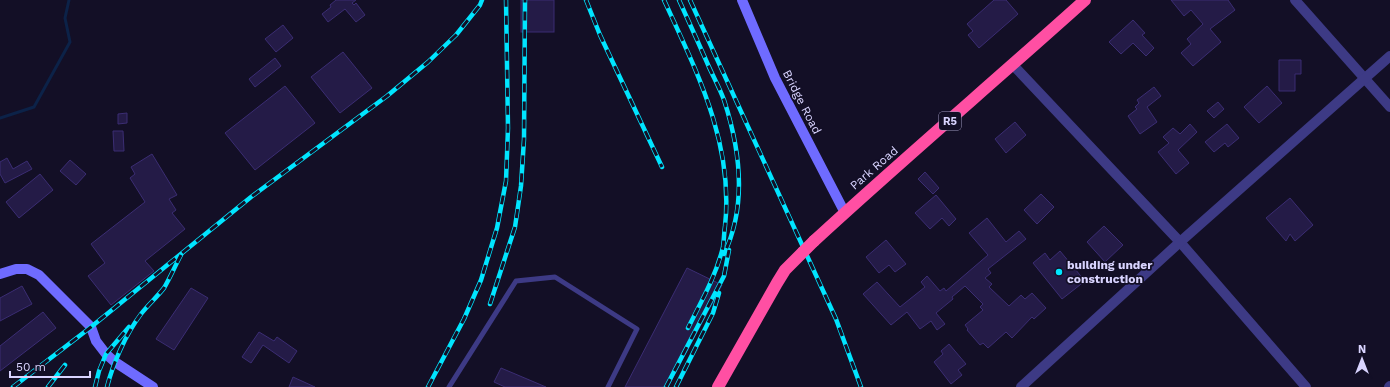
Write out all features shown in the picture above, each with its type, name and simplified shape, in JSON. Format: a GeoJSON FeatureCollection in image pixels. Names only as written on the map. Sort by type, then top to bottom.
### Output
{"type":"FeatureCollection","features":[{"type":"Feature","properties":{"kind":"highway","name":"Park Road"},"geometry":{"type":"LineString","coordinates":[[718,387],[785,270],[845,212],[1085,0]]}},
{"type":"Feature","properties":{"kind":"main road","name":"Bridge Road"},"geometry":{"type":"LineString","coordinates":[[742,0],[775,78],[845,212]]}},
{"type":"Feature","properties":{"kind":"main road"},"geometry":{"type":"LineString","coordinates":[[0,274],[16,269],[27,269],[40,275],[91,327],[96,341],[106,354],[115,362],[153,387]]}},
{"type":"Feature","properties":{"kind":"street"},"geometry":{"type":"LineString","coordinates":[[1295,0],[1390,107]]}},
{"type":"Feature","properties":{"kind":"street"},"geometry":{"type":"LineString","coordinates":[[1021,387],[1180,242],[1390,56]]}},
{"type":"Feature","properties":{"kind":"street"},"geometry":{"type":"LineString","coordinates":[[1013,65],[1180,242],[1306,387]]}},
{"type":"Feature","properties":{"kind":"lane"},"geometry":{"type":"LineString","coordinates":[[449,387],[516,281],[555,277],[637,329],[608,387]]}},
{"type":"Feature","properties":{"kind":"building"},"geometry":{"type":"Polygon","coordinates":[[[336,0],[356,0],[352,3],[354,5],[356,3],[365,15],[356,22],[345,9],[328,22],[322,14],[331,7],[330,5],[336,0]]]}},
{"type":"Feature","properties":{"kind":"building"},"geometry":{"type":"Polygon","coordinates":[[[521,0],[554,0],[554,32],[521,32],[521,0]]]}},
{"type":"Feature","properties":{"kind":"building"},"geometry":{"type":"Polygon","coordinates":[[[994,0],[1006,0],[1018,14],[979,48],[968,35],[973,31],[967,24],[994,0]]]}},
{"type":"Feature","properties":{"kind":"building"},"geometry":{"type":"Polygon","coordinates":[[[1171,0],[1228,0],[1235,10],[1210,29],[1221,42],[1193,66],[1181,53],[1191,44],[1187,39],[1203,24],[1191,10],[1184,16],[1171,0]]]}},
{"type":"Feature","properties":{"kind":"building"},"geometry":{"type":"Polygon","coordinates":[[[1133,20],[1145,33],[1142,35],[1154,48],[1146,56],[1133,43],[1121,54],[1109,42],[1133,20]]]}},
{"type":"Feature","properties":{"kind":"building"},"geometry":{"type":"Polygon","coordinates":[[[283,25],[293,38],[276,52],[265,39],[283,25]]]}},
{"type":"Feature","properties":{"kind":"building"},"geometry":{"type":"Polygon","coordinates":[[[343,52],[372,88],[340,113],[311,77],[343,52]]]}},
{"type":"Feature","properties":{"kind":"building"},"geometry":{"type":"Polygon","coordinates":[[[275,58],[281,66],[255,87],[249,79],[275,58]]]}},
{"type":"Feature","properties":{"kind":"building"},"geometry":{"type":"Polygon","coordinates":[[[1279,60],[1301,60],[1301,74],[1295,74],[1295,91],[1279,91],[1279,60]]]}},
{"type":"Feature","properties":{"kind":"building"},"geometry":{"type":"Polygon","coordinates":[[[285,86],[315,123],[255,170],[225,133],[285,86]]]}},
{"type":"Feature","properties":{"kind":"building"},"geometry":{"type":"Polygon","coordinates":[[[1267,86],[1282,103],[1259,123],[1244,107],[1267,86]]]}},
{"type":"Feature","properties":{"kind":"building"},"geometry":{"type":"Polygon","coordinates":[[[1154,87],[1161,96],[1147,107],[1157,122],[1140,134],[1128,116],[1137,109],[1135,107],[1139,103],[1137,100],[1154,87]]]}},
{"type":"Feature","properties":{"kind":"building"},"geometry":{"type":"Polygon","coordinates":[[[1218,102],[1224,109],[1214,118],[1207,111],[1218,102]]]}},
{"type":"Feature","properties":{"kind":"building"},"geometry":{"type":"Polygon","coordinates":[[[127,113],[127,123],[118,124],[118,114],[127,113]]]}},
{"type":"Feature","properties":{"kind":"building"},"geometry":{"type":"Polygon","coordinates":[[[1015,122],[1026,135],[1006,153],[995,139],[1015,122]]]}},
{"type":"Feature","properties":{"kind":"building"},"geometry":{"type":"Polygon","coordinates":[[[1190,124],[1197,132],[1178,150],[1189,163],[1176,174],[1158,152],[1169,143],[1163,137],[1173,128],[1180,134],[1190,124]]]}},
{"type":"Feature","properties":{"kind":"building"},"geometry":{"type":"Polygon","coordinates":[[[1227,124],[1239,138],[1228,147],[1225,143],[1214,152],[1205,142],[1227,124]]]}},
{"type":"Feature","properties":{"kind":"building"},"geometry":{"type":"Polygon","coordinates":[[[113,131],[123,131],[124,151],[114,151],[113,131]]]}},
{"type":"Feature","properties":{"kind":"building"},"geometry":{"type":"Polygon","coordinates":[[[152,154],[177,195],[169,199],[176,210],[172,213],[185,229],[145,261],[154,271],[111,305],[88,276],[105,263],[91,244],[145,202],[130,178],[135,174],[131,167],[152,154]]]}},
{"type":"Feature","properties":{"kind":"building"},"geometry":{"type":"Polygon","coordinates":[[[7,158],[13,169],[27,161],[32,169],[5,183],[0,174],[0,162],[7,158]]]}},
{"type":"Feature","properties":{"kind":"building"},"geometry":{"type":"Polygon","coordinates":[[[70,160],[86,174],[76,185],[60,171],[70,160]]]}},
{"type":"Feature","properties":{"kind":"building"},"geometry":{"type":"Polygon","coordinates":[[[925,172],[939,188],[933,194],[918,179],[925,172]]]}},
{"type":"Feature","properties":{"kind":"building"},"geometry":{"type":"Polygon","coordinates":[[[40,174],[53,190],[19,218],[6,202],[40,174]]]}},
{"type":"Feature","properties":{"kind":"building"},"geometry":{"type":"Polygon","coordinates":[[[1041,194],[1054,207],[1037,224],[1024,210],[1041,194]]]}},
{"type":"Feature","properties":{"kind":"building"},"geometry":{"type":"Polygon","coordinates":[[[936,195],[956,219],[949,226],[942,218],[930,229],[915,213],[936,195]]]}},
{"type":"Feature","properties":{"kind":"building"},"geometry":{"type":"Polygon","coordinates":[[[1290,198],[1313,225],[1295,241],[1290,234],[1286,241],[1266,218],[1290,198]]]}},
{"type":"Feature","properties":{"kind":"building"},"geometry":{"type":"Polygon","coordinates":[[[987,218],[1006,242],[1019,231],[1026,239],[988,269],[991,273],[985,278],[992,284],[989,287],[1009,306],[1021,295],[1025,299],[1032,293],[1046,308],[1034,319],[1032,317],[1012,338],[1006,332],[988,348],[983,343],[980,345],[967,330],[968,329],[965,325],[983,310],[980,307],[983,304],[965,286],[952,297],[953,299],[936,313],[945,324],[937,330],[931,321],[920,329],[907,312],[891,325],[863,294],[877,282],[900,307],[925,287],[921,282],[927,276],[940,291],[944,288],[946,291],[988,255],[969,233],[987,218]]]}},
{"type":"Feature","properties":{"kind":"building"},"geometry":{"type":"Polygon","coordinates":[[[1104,226],[1123,245],[1105,262],[1087,242],[1104,226]]]}},
{"type":"Feature","properties":{"kind":"building"},"geometry":{"type":"Polygon","coordinates":[[[886,240],[906,264],[895,272],[889,265],[879,273],[866,257],[886,240]]]}},
{"type":"Feature","properties":{"kind":"building","name":"building under construction"},"geometry":{"type":"Polygon","coordinates":[[[1060,251],[1085,281],[1062,299],[1033,263],[1045,253],[1050,260],[1060,251]]]}},
{"type":"Feature","properties":{"kind":"building"},"geometry":{"type":"Polygon","coordinates":[[[687,268],[722,285],[668,387],[625,387],[687,268]]]}},
{"type":"Feature","properties":{"kind":"building"},"geometry":{"type":"Polygon","coordinates":[[[22,286],[32,304],[0,321],[0,298],[22,286]]]}},
{"type":"Feature","properties":{"kind":"building"},"geometry":{"type":"Polygon","coordinates":[[[191,288],[208,298],[174,350],[156,339],[191,288]]]}},
{"type":"Feature","properties":{"kind":"building"},"geometry":{"type":"Polygon","coordinates":[[[43,312],[56,328],[0,371],[0,346],[43,312]]]}},
{"type":"Feature","properties":{"kind":"building"},"geometry":{"type":"Polygon","coordinates":[[[259,332],[274,341],[277,337],[297,351],[289,363],[263,345],[251,363],[242,357],[259,332]]]}},
{"type":"Feature","properties":{"kind":"building"},"geometry":{"type":"Polygon","coordinates":[[[949,344],[966,364],[958,370],[962,375],[951,384],[934,362],[943,354],[941,351],[949,344]]]}},
{"type":"Feature","properties":{"kind":"building"},"geometry":{"type":"Polygon","coordinates":[[[501,368],[546,387],[505,387],[494,382],[501,368]]]}},
{"type":"Feature","properties":{"kind":"building"},"geometry":{"type":"Polygon","coordinates":[[[293,377],[315,387],[289,387],[293,377]]]}},
{"type":"Feature","properties":{"kind":"waterway"},"geometry":{"type":"LineString","coordinates":[[0,118],[34,107],[70,42],[65,18],[69,0]]}},
{"type":"Feature","properties":{"kind":"railway"},"geometry":{"type":"LineString","coordinates":[[13,387],[91,327],[251,197],[387,96],[428,62],[456,35],[480,5],[482,0]]}},
{"type":"Feature","properties":{"kind":"railway"},"geometry":{"type":"LineString","coordinates":[[428,387],[464,319],[481,280],[497,228],[506,181],[508,128],[506,0]]}},
{"type":"Feature","properties":{"kind":"railway"},"geometry":{"type":"LineString","coordinates":[[490,304],[515,227],[521,186],[524,139],[525,0]]}},
{"type":"Feature","properties":{"kind":"railway"},"geometry":{"type":"LineString","coordinates":[[586,0],[600,35],[662,167]]}},
{"type":"Feature","properties":{"kind":"railway"},"geometry":{"type":"LineString","coordinates":[[664,0],[689,54],[710,109],[724,166],[726,196],[723,247],[708,289],[688,328]]}},
{"type":"Feature","properties":{"kind":"railway"},"geometry":{"type":"LineString","coordinates":[[679,0],[722,96],[730,119],[734,138],[739,177],[738,197],[736,217],[724,254]]}},
{"type":"Feature","properties":{"kind":"railway"},"geometry":{"type":"LineString","coordinates":[[690,0],[836,319],[861,387]]}},
{"type":"Feature","properties":{"kind":"railway"},"geometry":{"type":"LineString","coordinates":[[666,387],[724,276],[729,250]]}},
{"type":"Feature","properties":{"kind":"railway"},"geometry":{"type":"LineString","coordinates":[[107,387],[116,359],[130,330],[141,314],[164,288],[181,255]]}},
{"type":"Feature","properties":{"kind":"railway"},"geometry":{"type":"LineString","coordinates":[[676,387],[713,313],[719,293]]}},
{"type":"Feature","properties":{"kind":"railway"},"geometry":{"type":"LineString","coordinates":[[95,387],[99,371],[106,354],[129,327]]}},
{"type":"Feature","properties":{"kind":"railway"},"geometry":{"type":"LineString","coordinates":[[48,387],[65,365]]}},
{"type":"Feature","properties":{"kind":"place","name":"building under construction"},"geometry":{"type":"Point","coordinates":[1059,272]}}]}
